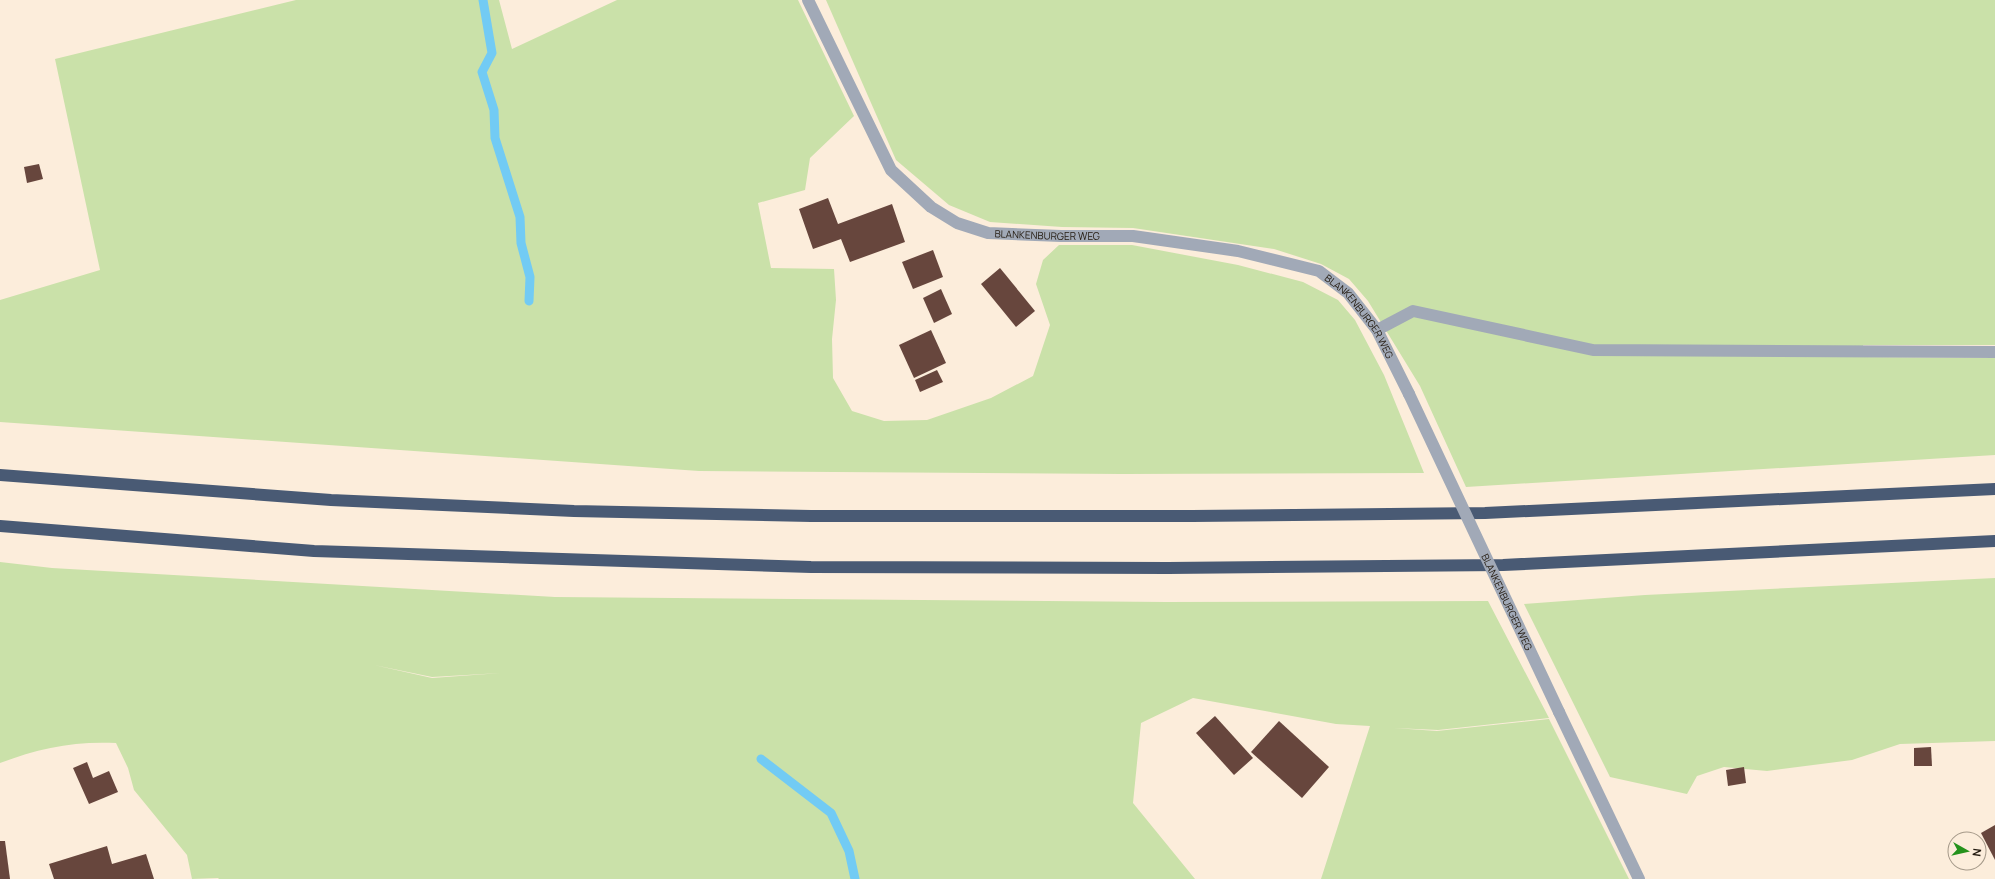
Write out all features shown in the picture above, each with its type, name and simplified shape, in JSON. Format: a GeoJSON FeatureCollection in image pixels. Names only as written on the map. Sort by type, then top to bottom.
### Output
{"type":"FeatureCollection","features":[{"type":"Feature","properties":{"kind":"highway"},"geometry":{"type":"LineString","coordinates":[[0,475],[331,500],[574,511],[811,516],[1192,516],[1485,513],[1995,489]]}},
{"type":"Feature","properties":{"kind":"highway"},"geometry":{"type":"LineString","coordinates":[[0,526],[314,551],[811,567],[1168,568],[1503,565],[1995,540]]}},
{"type":"Feature","properties":{"kind":"street","name":"BLANKENBURGER WEG"},"geometry":{"type":"LineString","coordinates":[[808,0],[891,170],[931,207],[957,224],[988,233],[1061,236],[1133,236],[1238,251],[1319,271],[1348,293],[1377,330],[1639,879]]}},
{"type":"Feature","properties":{"kind":"street"},"geometry":{"type":"LineString","coordinates":[[1377,330],[1413,311],[1593,350],[1995,352]]}},
{"type":"Feature","properties":{"kind":"green space"},"geometry":{"type":"Polygon","coordinates":[[[296,0],[499,0],[512,49],[617,0],[798,0],[854,116],[810,158],[805,190],[758,203],[771,268],[834,269],[836,300],[832,339],[833,378],[852,411],[884,421],[927,420],[991,398],[1033,376],[1050,325],[1036,284],[1043,260],[1059,245],[1132,245],[1238,265],[1303,282],[1338,300],[1355,320],[1384,375],[1424,473],[1122,474],[699,471],[0,422],[0,300],[100,270],[55,59],[296,0]]]}},
{"type":"Feature","properties":{"kind":"green space"},"geometry":{"type":"Polygon","coordinates":[[[826,0],[1995,0],[1995,345],[1863,345],[1863,357],[1995,358],[1995,455],[1466,487],[1420,386],[1368,301],[1349,279],[1321,264],[1274,249],[1133,228],[1062,227],[990,222],[949,205],[896,160],[826,0]]]}},
{"type":"Feature","properties":{"kind":"green space"},"geometry":{"type":"Polygon","coordinates":[[[0,562],[52,568],[555,597],[1166,602],[1488,601],[1549,718],[1438,730],[1394,728],[1437,731],[1549,719],[1629,879],[1321,879],[1370,726],[1336,724],[1193,698],[1141,723],[1133,803],[1195,879],[192,879],[187,855],[134,790],[128,768],[116,743],[71,744],[29,753],[0,763],[0,562]],[[374,665],[432,678],[501,673],[432,677],[374,665]]]}},
{"type":"Feature","properties":{"kind":"green space"},"geometry":{"type":"Polygon","coordinates":[[[1995,578],[1995,741],[1900,744],[1852,760],[1767,771],[1724,767],[1697,776],[1687,794],[1610,777],[1524,604],[1645,595],[1995,578]]]}},
{"type":"Feature","properties":{"kind":"building"},"geometry":{"type":"Polygon","coordinates":[[[39,164],[43,179],[27,183],[24,167],[39,164]]]}},
{"type":"Feature","properties":{"kind":"building"},"geometry":{"type":"Polygon","coordinates":[[[828,198],[838,224],[892,204],[905,242],[850,262],[841,239],[813,249],[799,209],[828,198]]]}},
{"type":"Feature","properties":{"kind":"building"},"geometry":{"type":"Polygon","coordinates":[[[933,250],[943,277],[913,289],[902,262],[933,250]]]}},
{"type":"Feature","properties":{"kind":"building"},"geometry":{"type":"Polygon","coordinates":[[[1000,268],[1035,311],[1016,327],[981,284],[1000,268]]]}},
{"type":"Feature","properties":{"kind":"building"},"geometry":{"type":"Polygon","coordinates":[[[941,289],[952,314],[934,323],[923,298],[941,289]]]}},
{"type":"Feature","properties":{"kind":"building"},"geometry":{"type":"Polygon","coordinates":[[[931,330],[946,363],[914,378],[899,345],[931,330]]]}},
{"type":"Feature","properties":{"kind":"building"},"geometry":{"type":"Polygon","coordinates":[[[937,370],[943,382],[920,392],[915,380],[937,370]]]}},
{"type":"Feature","properties":{"kind":"building"},"geometry":{"type":"Polygon","coordinates":[[[1215,716],[1253,758],[1234,775],[1196,733],[1215,716]]]}},
{"type":"Feature","properties":{"kind":"building"},"geometry":{"type":"Polygon","coordinates":[[[1279,721],[1329,767],[1302,798],[1251,752],[1279,721]]]}},
{"type":"Feature","properties":{"kind":"building"},"geometry":{"type":"Polygon","coordinates":[[[1931,747],[1932,766],[1914,766],[1914,748],[1931,747]]]}},
{"type":"Feature","properties":{"kind":"building"},"geometry":{"type":"Polygon","coordinates":[[[87,762],[93,778],[109,771],[118,792],[89,804],[73,768],[87,762]]]}},
{"type":"Feature","properties":{"kind":"building"},"geometry":{"type":"Polygon","coordinates":[[[1744,767],[1746,783],[1728,786],[1726,770],[1744,767]]]}},
{"type":"Feature","properties":{"kind":"building"},"geometry":{"type":"Polygon","coordinates":[[[1995,825],[1995,860],[1987,845],[1987,831],[1984,831],[1995,825]]]}},
{"type":"Feature","properties":{"kind":"building"},"geometry":{"type":"Polygon","coordinates":[[[0,841],[5,841],[10,879],[0,879],[0,841]]]}},
{"type":"Feature","properties":{"kind":"building"},"geometry":{"type":"Polygon","coordinates":[[[107,846],[112,864],[146,854],[154,879],[54,879],[49,864],[107,846]]]}},
{"type":"Feature","properties":{"kind":"waterway"},"geometry":{"type":"LineString","coordinates":[[483,0],[492,53],[482,72],[494,110],[495,138],[520,217],[521,243],[530,277],[529,301]]}},
{"type":"Feature","properties":{"kind":"waterway"},"geometry":{"type":"LineString","coordinates":[[761,759],[831,813],[849,851],[855,879]]}}]}
